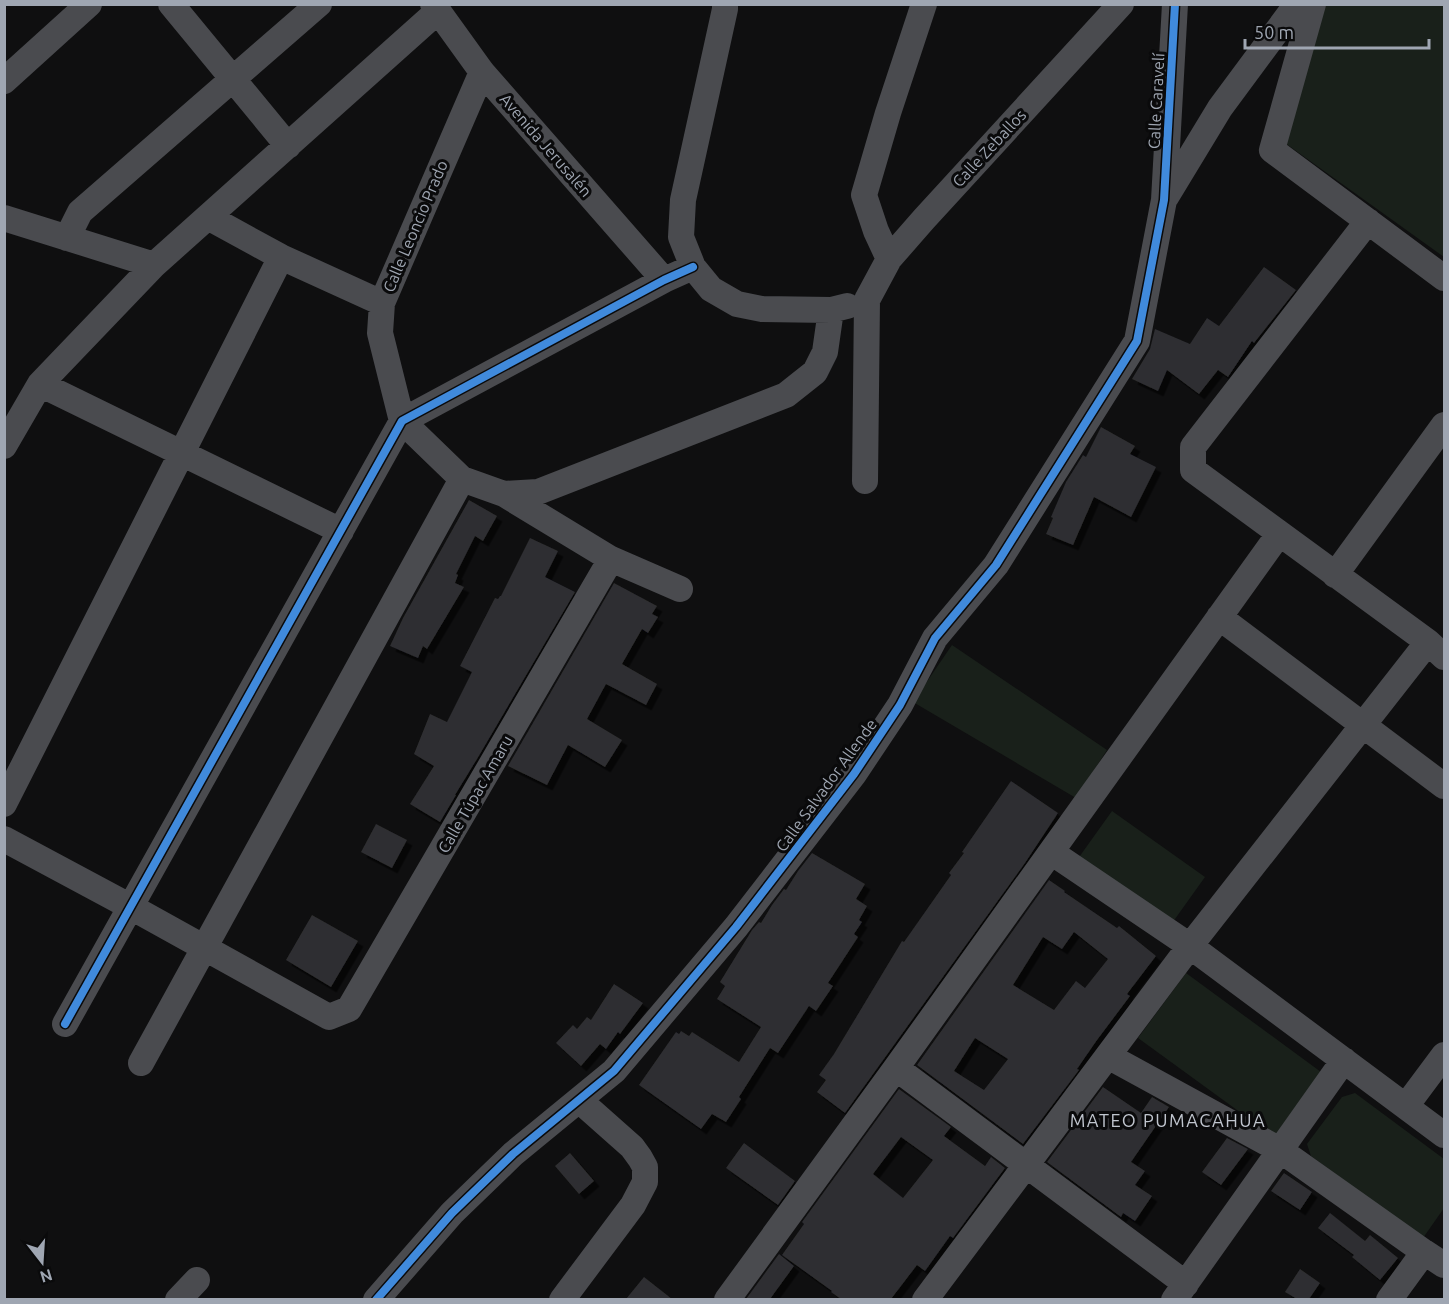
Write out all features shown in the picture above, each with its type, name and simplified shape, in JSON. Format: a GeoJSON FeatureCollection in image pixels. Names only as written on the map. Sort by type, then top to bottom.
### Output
{"type":"FeatureCollection","features":[{"type":"Feature","properties":{"kind":"street"},"geometry":{"type":"LineString","coordinates":[[4,81],[88,4]]}},
{"type":"Feature","properties":{"kind":"street"},"geometry":{"type":"LineString","coordinates":[[171,4],[288,146]]}},
{"type":"Feature","properties":{"kind":"street"},"geometry":{"type":"LineString","coordinates":[[67,238],[80,212],[319,4]]}},
{"type":"Feature","properties":{"kind":"street"},"geometry":{"type":"LineString","coordinates":[[724,4],[725,9],[683,200],[681,237],[693,267],[711,289],[737,304],[762,309],[831,310],[867,300],[865,481]]}},
{"type":"Feature","properties":{"kind":"street"},"geometry":{"type":"LineString","coordinates":[[889,260],[864,195],[924,4]]}},
{"type":"Feature","properties":{"kind":"street","name":"Calle Zeballos"},"geometry":{"type":"LineString","coordinates":[[867,300],[889,260],[924,219],[1121,4]]}},
{"type":"Feature","properties":{"kind":"street","name":"Calle Caravelí"},"geometry":{"type":"LineString","coordinates":[[1164,200],[1175,4]]}},
{"type":"Feature","properties":{"kind":"street"},"geometry":{"type":"LineString","coordinates":[[1164,200],[1220,108],[1297,4]]}},
{"type":"Feature","properties":{"kind":"street"},"geometry":{"type":"LineString","coordinates":[[1313,4],[1272,150],[1444,278]]}},
{"type":"Feature","properties":{"kind":"street"},"geometry":{"type":"LineString","coordinates":[[4,446],[40,384],[154,265],[288,146],[436,8]]}},
{"type":"Feature","properties":{"kind":"street","name":"Avenida Jerusalén"},"geometry":{"type":"LineString","coordinates":[[436,8],[482,72],[664,280]]}},
{"type":"Feature","properties":{"kind":"street","name":"Calle Leoncio Prado"},"geometry":{"type":"LineString","coordinates":[[402,421],[380,333],[382,303],[482,72]]}},
{"type":"Feature","properties":{"kind":"street","name":"Calle Salvador Allende"},"geometry":{"type":"LineString","coordinates":[[376,1299],[452,1213],[513,1154],[614,1071],[736,927],[854,774],[900,705],[934,638],[996,565],[1137,341],[1164,200]]}},
{"type":"Feature","properties":{"kind":"street"},"geometry":{"type":"LineString","coordinates":[[208,217],[281,257],[382,303]]}},
{"type":"Feature","properties":{"kind":"street"},"geometry":{"type":"LineString","coordinates":[[4,218],[154,265]]}},
{"type":"Feature","properties":{"kind":"street"},"geometry":{"type":"LineString","coordinates":[[925,1299],[1190,946],[1363,724],[1436,649],[1193,470],[1193,447],[1368,221]]}},
{"type":"Feature","properties":{"kind":"street"},"geometry":{"type":"LineString","coordinates":[[4,804],[281,257]]}},
{"type":"Feature","properties":{"kind":"street"},"geometry":{"type":"LineString","coordinates":[[65,1024],[402,421],[664,280],[693,267]]}},
{"type":"Feature","properties":{"kind":"street"},"geometry":{"type":"LineString","coordinates":[[504,494],[538,492],[786,395],[815,372],[825,352],[831,310]]}},
{"type":"Feature","properties":{"kind":"street"},"geometry":{"type":"LineString","coordinates":[[40,384],[341,531]]}},
{"type":"Feature","properties":{"kind":"street"},"geometry":{"type":"LineString","coordinates":[[402,421],[462,480],[504,494],[611,560],[680,589]]}},
{"type":"Feature","properties":{"kind":"street"},"geometry":{"type":"LineString","coordinates":[[1335,575],[1444,425]]}},
{"type":"Feature","properties":{"kind":"street"},"geometry":{"type":"LineString","coordinates":[[141,1063],[462,480]]}},
{"type":"Feature","properties":{"kind":"street"},"geometry":{"type":"LineString","coordinates":[[727,1299],[896,1068],[1279,534]]}},
{"type":"Feature","properties":{"kind":"street","name":"Calle Túpac Amaru"},"geometry":{"type":"LineString","coordinates":[[205,948],[329,1017],[349,1009],[611,560]]}},
{"type":"Feature","properties":{"kind":"street"},"geometry":{"type":"LineString","coordinates":[[1219,617],[1444,786]]}},
{"type":"Feature","properties":{"kind":"street"},"geometry":{"type":"LineString","coordinates":[[4,839],[205,948]]}},
{"type":"Feature","properties":{"kind":"street"},"geometry":{"type":"LineString","coordinates":[[1051,852],[1190,946],[1444,1135]]}},
{"type":"Feature","properties":{"kind":"street"},"geometry":{"type":"LineString","coordinates":[[1406,1106],[1444,1055]]}},
{"type":"Feature","properties":{"kind":"street"},"geometry":{"type":"LineString","coordinates":[[1108,1056],[1280,1149],[1434,1258],[1389,1299]]}},
{"type":"Feature","properties":{"kind":"street"},"geometry":{"type":"LineString","coordinates":[[896,1068],[1026,1164],[1180,1292],[1344,1060]]}},
{"type":"Feature","properties":{"kind":"street"},"geometry":{"type":"LineString","coordinates":[[562,1299],[633,1205],[645,1182],[645,1167],[632,1147],[579,1100]]}},
{"type":"Feature","properties":{"kind":"street"},"geometry":{"type":"LineString","coordinates":[[178,1299],[197,1280]]}},
{"type":"Feature","properties":{"kind":"shaded area"},"geometry":{"type":"Polygon","coordinates":[[[1324,5],[1444,5],[1444,257],[1285,143],[1324,5]]]}},
{"type":"Feature","properties":{"kind":"shaded area"},"geometry":{"type":"Polygon","coordinates":[[[952,645],[1107,750],[1076,798],[913,702],[952,645]]]}},
{"type":"Feature","properties":{"kind":"shaded area"},"geometry":{"type":"Polygon","coordinates":[[[1112,811],[1205,877],[1165,933],[1072,867],[1112,811]]]}},
{"type":"Feature","properties":{"kind":"shaded area"},"geometry":{"type":"Polygon","coordinates":[[[1186,973],[1321,1072],[1274,1137],[1138,1038],[1186,973]]]}},
{"type":"Feature","properties":{"kind":"shaded area"},"geometry":{"type":"Polygon","coordinates":[[[1355,1093],[1444,1159],[1444,1208],[1423,1238],[1311,1156],[1307,1144],[1342,1097],[1355,1093]]]}},
{"type":"Feature","properties":{"kind":"building"},"geometry":{"type":"Polygon","coordinates":[[[1264,267],[1296,290],[1254,343],[1252,341],[1228,377],[1218,370],[1199,394],[1167,370],[1158,391],[1132,379],[1150,349],[1155,329],[1190,344],[1207,318],[1219,326],[1264,267]]]}},
{"type":"Feature","properties":{"kind":"building"},"geometry":{"type":"Polygon","coordinates":[[[1101,427],[1135,446],[1130,454],[1156,467],[1131,517],[1094,497],[1073,545],[1046,534],[1066,482],[1083,455],[1086,457],[1101,427]]]}},
{"type":"Feature","properties":{"kind":"building"},"geometry":{"type":"Polygon","coordinates":[[[469,500],[497,516],[483,541],[475,536],[456,574],[458,575],[455,583],[464,587],[427,649],[423,646],[418,658],[390,646],[403,618],[469,500]]]}},
{"type":"Feature","properties":{"kind":"building"},"geometry":{"type":"Polygon","coordinates":[[[530,538],[558,551],[545,577],[575,592],[440,822],[410,804],[434,766],[414,754],[430,714],[447,722],[472,672],[460,666],[495,598],[498,599],[501,596],[530,538]]]}},
{"type":"Feature","properties":{"kind":"building"},"geometry":{"type":"Polygon","coordinates":[[[614,583],[657,606],[652,614],[658,617],[648,633],[642,629],[622,664],[657,684],[646,705],[606,684],[587,719],[622,740],[605,767],[568,745],[547,785],[508,766],[614,583]]]}},
{"type":"Feature","properties":{"kind":"building"},"geometry":{"type":"Polygon","coordinates":[[[1011,781],[1058,813],[1025,863],[845,1113],[817,1092],[826,1080],[819,1075],[902,941],[904,942],[951,875],[949,873],[964,853],[962,852],[1011,781]]]}},
{"type":"Feature","properties":{"kind":"building"},"geometry":{"type":"Polygon","coordinates":[[[376,824],[407,840],[392,868],[361,852],[376,824]]]}},
{"type":"Feature","properties":{"kind":"building"},"geometry":{"type":"Polygon","coordinates":[[[812,853],[865,884],[856,899],[867,906],[859,920],[862,922],[854,934],[858,937],[828,983],[833,986],[816,1011],[809,1006],[778,1053],[770,1048],[726,1122],[712,1114],[701,1129],[639,1085],[676,1032],[679,1034],[681,1031],[689,1036],[692,1032],[739,1062],[761,1027],[717,999],[725,986],[720,982],[752,930],[759,922],[761,923],[812,853]]]}},
{"type":"Feature","properties":{"kind":"building"},"geometry":{"type":"Polygon","coordinates":[[[1049,880],[1117,928],[1119,926],[1156,956],[1127,994],[1130,996],[1077,1069],[1079,1070],[1023,1144],[917,1065],[1049,880]],[[1074,932],[1062,949],[1043,937],[1013,985],[1054,1010],[1076,981],[1085,988],[1108,959],[1074,932]],[[975,1038],[954,1071],[984,1090],[1008,1059],[975,1038]]]}},
{"type":"Feature","properties":{"kind":"building"},"geometry":{"type":"Polygon","coordinates":[[[312,915],[358,941],[331,987],[286,960],[312,915]]]}},
{"type":"Feature","properties":{"kind":"building"},"geometry":{"type":"Polygon","coordinates":[[[614,984],[643,1003],[606,1049],[600,1044],[581,1066],[556,1043],[573,1025],[577,1029],[587,1017],[591,1020],[614,984]]]}},
{"type":"Feature","properties":{"kind":"building"},"geometry":{"type":"Polygon","coordinates":[[[1103,1087],[1141,1113],[1152,1097],[1169,1107],[1131,1162],[1145,1171],[1135,1185],[1152,1196],[1135,1221],[1123,1213],[1121,1217],[1047,1162],[1103,1087]]]}},
{"type":"Feature","properties":{"kind":"building"},"geometry":{"type":"Polygon","coordinates":[[[899,1089],[951,1127],[944,1136],[985,1166],[991,1157],[1005,1168],[953,1238],[950,1236],[925,1271],[917,1265],[891,1299],[841,1299],[782,1255],[804,1224],[802,1222],[899,1089]],[[901,1137],[873,1174],[903,1198],[933,1160],[901,1137]]]}},
{"type":"Feature","properties":{"kind":"building"},"geometry":{"type":"Polygon","coordinates":[[[1227,1138],[1248,1149],[1221,1185],[1202,1172],[1227,1138]]]}},
{"type":"Feature","properties":{"kind":"building"},"geometry":{"type":"Polygon","coordinates":[[[744,1143],[795,1181],[778,1205],[726,1168],[744,1143]]]}},
{"type":"Feature","properties":{"kind":"building"},"geometry":{"type":"Polygon","coordinates":[[[570,1153],[594,1181],[579,1194],[555,1166],[570,1153]]]}},
{"type":"Feature","properties":{"kind":"building"},"geometry":{"type":"Polygon","coordinates":[[[1284,1173],[1312,1192],[1300,1210],[1271,1191],[1284,1173]]]}},
{"type":"Feature","properties":{"kind":"building"},"geometry":{"type":"Polygon","coordinates":[[[1330,1213],[1365,1241],[1370,1235],[1398,1258],[1380,1280],[1352,1257],[1354,1255],[1318,1228],[1330,1213]]]}},
{"type":"Feature","properties":{"kind":"building"},"geometry":{"type":"Polygon","coordinates":[[[779,1254],[794,1266],[770,1299],[746,1299],[779,1254]]]}},
{"type":"Feature","properties":{"kind":"building"},"geometry":{"type":"Polygon","coordinates":[[[1300,1269],[1320,1283],[1309,1299],[1297,1299],[1285,1292],[1300,1269]]]}},
{"type":"Feature","properties":{"kind":"building"},"geometry":{"type":"Polygon","coordinates":[[[644,1277],[672,1299],[626,1299],[644,1277]]]}},
{"type":"Feature","properties":{"kind":"cycle path"},"geometry":{"type":"LineString","coordinates":[[376,1300],[452,1213],[513,1154],[614,1071],[736,927],[854,774],[900,705],[935,638],[996,565],[1137,341],[1164,200],[1175,4]]}},
{"type":"Feature","properties":{"kind":"cycle path"},"geometry":{"type":"LineString","coordinates":[[65,1024],[402,421],[664,280],[693,267]]}},
{"type":"Feature","properties":{"kind":"district","name":"MATEO PUMACAHUA"},"geometry":{"type":"Point","coordinates":[1168,1120]}}]}
